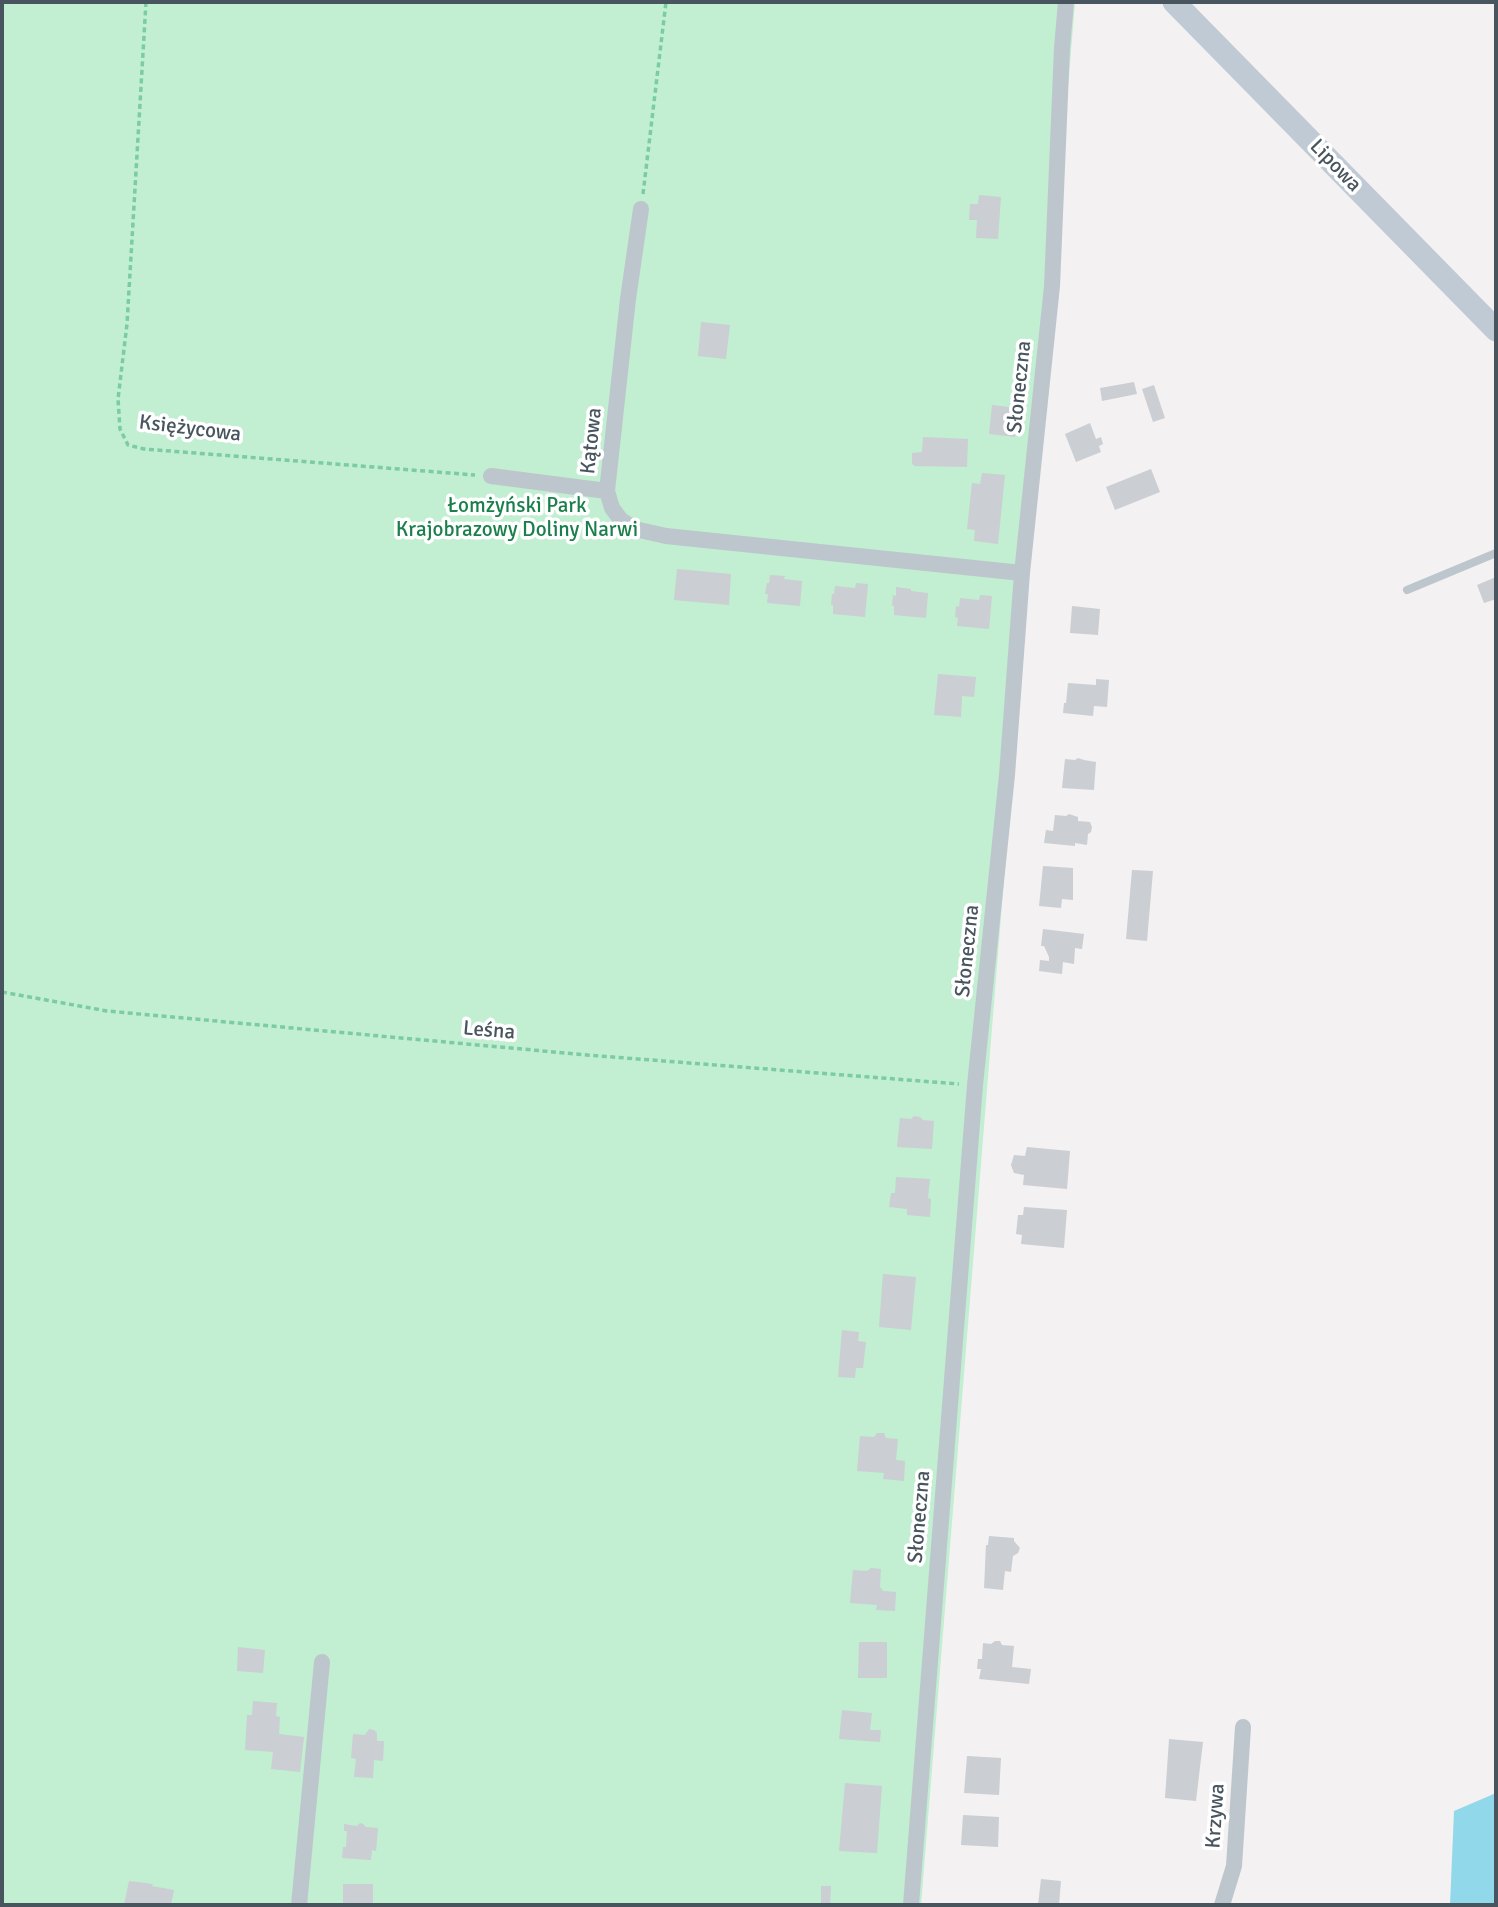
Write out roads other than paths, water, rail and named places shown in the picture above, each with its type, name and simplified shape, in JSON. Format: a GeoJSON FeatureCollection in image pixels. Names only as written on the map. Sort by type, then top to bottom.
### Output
{"type":"FeatureCollection","features":[{"type":"Feature","properties":{"kind":"main road","name":"Lipowa"},"geometry":{"type":"LineString","coordinates":[[1174,2],[1496,330]]}},
{"type":"Feature","properties":{"kind":"street","name":"Słoneczna"},"geometry":{"type":"LineString","coordinates":[[911,1905],[975,1085],[1007,775],[1022,573],[1052,286],[1066,2]]}},
{"type":"Feature","properties":{"kind":"street","name":"Kątowa"},"geometry":{"type":"LineString","coordinates":[[641,209],[628,299],[607,491],[612,508],[621,520],[635,529],[666,536],[1022,573]]}},
{"type":"Feature","properties":{"kind":"street"},"geometry":{"type":"LineString","coordinates":[[491,476],[607,491]]}},
{"type":"Feature","properties":{"kind":"street"},"geometry":{"type":"LineString","coordinates":[[299,1905],[322,1661]]}},
{"type":"Feature","properties":{"kind":"street","name":"Krzywa"},"geometry":{"type":"LineString","coordinates":[[1222,1905],[1234,1866],[1243,1727]]}},
{"type":"Feature","properties":{"kind":"lane"},"geometry":{"type":"LineString","coordinates":[[1407,590],[1496,553]]}},
{"type":"Feature","properties":{"kind":"water"},"geometry":{"type":"Polygon","coordinates":[[[1496,1793],[1496,1905],[1450,1905],[1454,1811],[1496,1793]]]}},
{"type":"Feature","properties":{"kind":"park label","name":"Łomżyński Park Krajobrazowy Doliny Narwi"},"geometry":{"type":"Point","coordinates":[517,518]}}]}
